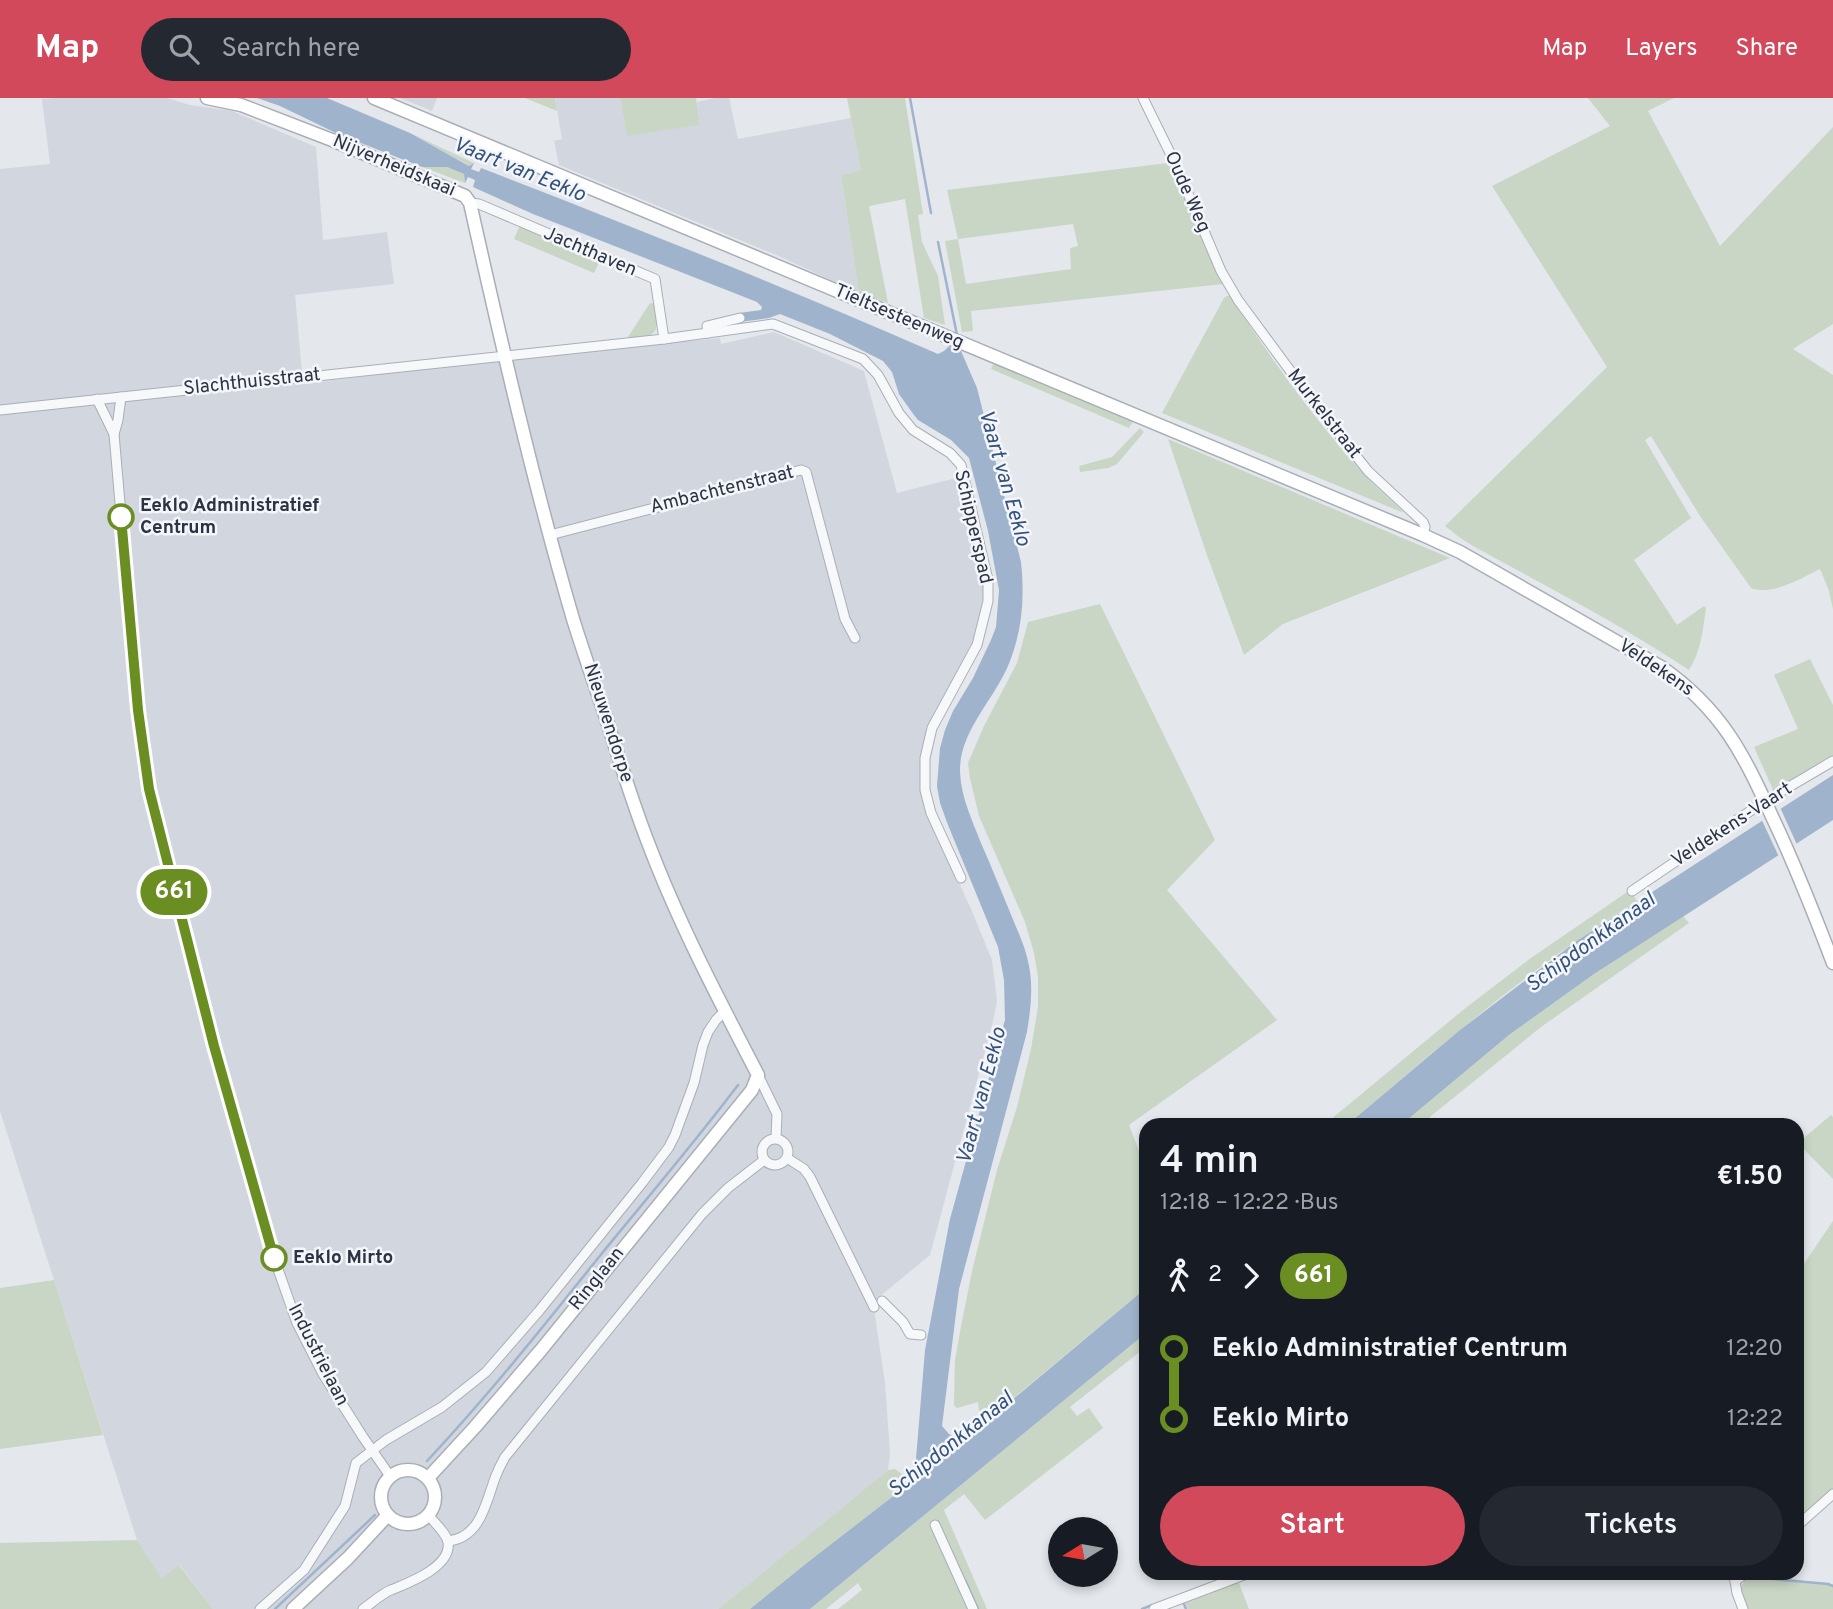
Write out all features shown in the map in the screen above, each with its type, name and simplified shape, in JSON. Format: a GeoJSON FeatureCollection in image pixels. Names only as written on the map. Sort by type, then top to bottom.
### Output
{"type":"FeatureCollection","features":[{"type":"Feature","properties":{"kind":"main road","name":"Nijverheidskaai"},"geometry":{"type":"LineString","coordinates":[[207,98],[242,104],[464,196],[470,202],[504,355]]}},
{"type":"Feature","properties":{"kind":"main road","name":"Tieltsesteenweg"},"geometry":{"type":"LineString","coordinates":[[374,98],[1423,535]]}},
{"type":"Feature","properties":{"kind":"main road","name":"Nieuwendorpe"},"geometry":{"type":"LineString","coordinates":[[504,355],[574,621],[648,843],[685,928],[758,1075]]}},
{"type":"Feature","properties":{"kind":"main road","name":"Veldekens"},"geometry":{"type":"LineString","coordinates":[[1423,535],[1460,552],[1653,662],[1681,681],[1714,713],[1734,740],[1766,803],[1792,858],[1833,963]]}},
{"type":"Feature","properties":{"kind":"main road","name":"Ringlaan"},"geometry":{"type":"LineString","coordinates":[[428,1478],[541,1350],[752,1090],[758,1075]]}},
{"type":"Feature","properties":{"kind":"main road"},"geometry":{"type":"LineString","coordinates":[[408,1469],[418,1471],[428,1478],[435,1493],[435,1500],[428,1515],[409,1524],[400,1523],[387,1516],[380,1500],[385,1480],[398,1471],[408,1469]]}},
{"type":"Feature","properties":{"kind":"main road"},"geometry":{"type":"LineString","coordinates":[[293,1609],[348,1558],[387,1516]]}},
{"type":"Feature","properties":{"kind":"street","name":"Oude Weg"},"geometry":{"type":"LineString","coordinates":[[1143,98],[1229,286]]}},
{"type":"Feature","properties":{"kind":"street","name":"Jachthaven"},"geometry":{"type":"LineString","coordinates":[[470,202],[655,279],[664,339]]}},
{"type":"Feature","properties":{"kind":"street","name":"Murkelstraat"},"geometry":{"type":"LineString","coordinates":[[1229,286],[1314,403],[1368,471],[1423,522],[1423,535]]}},
{"type":"Feature","properties":{"kind":"street"},"geometry":{"type":"LineString","coordinates":[[708,333],[707,326],[740,318]]}},
{"type":"Feature","properties":{"kind":"street","name":"Schipperspad"},"geometry":{"type":"LineString","coordinates":[[664,339],[774,324],[863,359],[878,375],[899,413],[913,430],[950,453],[961,465],[988,580],[988,601],[977,645],[932,728],[925,758],[925,790],[931,813],[961,878]]}},
{"type":"Feature","properties":{"kind":"street","name":"Slachthuisstraat"},"geometry":{"type":"LineString","coordinates":[[0,410],[664,339]]}},
{"type":"Feature","properties":{"kind":"street","name":"Industrielaan"},"geometry":{"type":"LineString","coordinates":[[121,397],[114,434],[138,710],[149,789],[166,859],[214,1046],[274,1258],[297,1323],[323,1374],[390,1476]]}},
{"type":"Feature","properties":{"kind":"street","name":"Industrielaan"},"geometry":{"type":"LineString","coordinates":[[96,399],[114,434]]}},
{"type":"Feature","properties":{"kind":"street","name":"Ambachtenstraat"},"geometry":{"type":"LineString","coordinates":[[550,535],[802,470],[806,472],[845,619],[855,638]]}},
{"type":"Feature","properties":{"kind":"street","name":"Veldekens-Vaart"},"geometry":{"type":"LineString","coordinates":[[1632,891],[1833,761]]}},
{"type":"Feature","properties":{"kind":"street","name":"Ringlaan"},"geometry":{"type":"LineString","coordinates":[[372,1450],[442,1407],[486,1372],[642,1183],[676,1135],[694,1083],[702,1045],[716,1020],[725,1011]]}},
{"type":"Feature","properties":{"kind":"street"},"geometry":{"type":"LineString","coordinates":[[758,1075],[777,1114],[776,1138]]}},
{"type":"Feature","properties":{"kind":"street"},"geometry":{"type":"LineString","coordinates":[[776,1138],[786,1143],[789,1151],[787,1158],[782,1164],[770,1164],[764,1160],[762,1148],[776,1138]]}},
{"type":"Feature","properties":{"kind":"street"},"geometry":{"type":"LineString","coordinates":[[787,1158],[804,1169],[810,1177],[878,1304],[903,1322],[910,1334],[921,1335]]}},
{"type":"Feature","properties":{"kind":"street"},"geometry":{"type":"LineString","coordinates":[[448,1541],[466,1536],[475,1527],[483,1514],[496,1473],[505,1457],[702,1214],[728,1188],[764,1160]]}},
{"type":"Feature","properties":{"kind":"street"},"geometry":{"type":"LineString","coordinates":[[260,1609],[304,1570],[345,1506],[356,1464],[372,1450]]}},
{"type":"Feature","properties":{"kind":"street"},"geometry":{"type":"LineString","coordinates":[[1804,1520],[1833,1494]]}},
{"type":"Feature","properties":{"kind":"street"},"geometry":{"type":"LineString","coordinates":[[363,1609],[389,1591],[438,1565],[447,1550],[448,1541],[428,1515]]}},
{"type":"Feature","properties":{"kind":"street"},"geometry":{"type":"LineString","coordinates":[[934,1525],[973,1609]]}},
{"type":"Feature","properties":{"kind":"street"},"geometry":{"type":"LineString","coordinates":[[1154,1609],[1231,1580]]}},
{"type":"Feature","properties":{"kind":"street"},"geometry":{"type":"LineString","coordinates":[[1735,1581],[1743,1609]]}},
{"type":"Feature","properties":{"kind":"shaded area"},"geometry":{"type":"Polygon","coordinates":[[[167,98],[190,105],[232,111],[316,147],[323,240],[387,232],[394,284],[295,295],[303,384],[486,361],[720,338],[721,344],[774,332],[864,371],[897,493],[960,477],[983,576],[984,595],[978,629],[966,660],[931,726],[920,762],[920,788],[930,820],[992,960],[997,1001],[993,1021],[930,1255],[873,1302],[885,1383],[890,1453],[888,1470],[718,1609],[213,1609],[180,1565],[162,1578],[137,1540],[0,1111],[0,169],[50,164],[42,99],[167,98]]]}},
{"type":"Feature","properties":{"kind":"shaded area"},"geometry":{"type":"Polygon","coordinates":[[[400,98],[437,98],[432,111],[400,98]]]}},
{"type":"Feature","properties":{"kind":"shaded area"},"geometry":{"type":"Polygon","coordinates":[[[555,98],[620,98],[627,135],[700,125],[697,102],[715,98],[729,98],[738,139],[851,118],[861,170],[841,175],[859,293],[781,257],[559,165],[554,141],[562,139],[555,98]]]}},
{"type":"Feature","properties":{"kind":"green space"},"geometry":{"type":"Polygon","coordinates":[[[525,98],[555,98],[557,111],[525,98]]]}},
{"type":"Feature","properties":{"kind":"green space"},"geometry":{"type":"Polygon","coordinates":[[[620,98],[696,98],[700,125],[627,136],[620,98]]]}},
{"type":"Feature","properties":{"kind":"green space"},"geometry":{"type":"Polygon","coordinates":[[[847,98],[905,98],[923,214],[918,215],[922,242],[938,276],[945,325],[924,318],[905,199],[869,206],[888,303],[859,293],[841,175],[861,170],[847,98]]]}},
{"type":"Feature","properties":{"kind":"green space"},"geometry":{"type":"Polygon","coordinates":[[[1588,98],[1674,98],[1648,111],[1720,246],[1833,127],[1833,324],[1793,349],[1833,375],[1833,609],[1820,569],[1777,588],[1751,588],[1700,516],[1651,436],[1645,440],[1691,518],[1634,560],[1677,625],[1704,606],[1706,608],[1699,648],[1689,670],[1610,621],[1473,546],[1445,526],[1607,367],[1492,186],[1610,126],[1588,98]]]}},
{"type":"Feature","properties":{"kind":"green space"},"geometry":{"type":"Polygon","coordinates":[[[410,133],[474,163],[470,166],[410,133]]]}},
{"type":"Feature","properties":{"kind":"green space"},"geometry":{"type":"Polygon","coordinates":[[[1168,163],[1223,284],[971,311],[973,331],[962,332],[945,241],[958,239],[947,190],[1168,163]],[[1073,224],[958,239],[966,284],[1071,269],[1070,248],[1078,246],[1073,224]]]}},
{"type":"Feature","properties":{"kind":"green space"},"geometry":{"type":"Polygon","coordinates":[[[422,167],[447,167],[464,174],[465,183],[422,167]]]}},
{"type":"Feature","properties":{"kind":"green space"},"geometry":{"type":"Polygon","coordinates":[[[521,223],[602,257],[594,273],[514,239],[521,223]]]}},
{"type":"Feature","properties":{"kind":"green space"},"geometry":{"type":"Polygon","coordinates":[[[1227,296],[1230,296],[1276,364],[1326,430],[1367,477],[1404,513],[1162,413],[1227,296]]]}},
{"type":"Feature","properties":{"kind":"green space"},"geometry":{"type":"Polygon","coordinates":[[[650,303],[656,304],[655,331],[646,336],[628,337],[650,303]]]}},
{"type":"Feature","properties":{"kind":"green space"},"geometry":{"type":"Polygon","coordinates":[[[994,363],[1133,421],[1129,428],[991,369],[994,363]]]}},
{"type":"Feature","properties":{"kind":"green space"},"geometry":{"type":"Polygon","coordinates":[[[1140,428],[1144,432],[1117,464],[1080,472],[1079,466],[1112,457],[1140,428]]]}},
{"type":"Feature","properties":{"kind":"green space"},"geometry":{"type":"Polygon","coordinates":[[[1168,439],[1450,558],[1283,624],[1244,655],[1168,439]]]}},
{"type":"Feature","properties":{"kind":"green space"},"geometry":{"type":"Polygon","coordinates":[[[1100,604],[1215,840],[1167,890],[1277,1020],[1129,1125],[1139,1151],[1139,1294],[986,1421],[979,1410],[978,1402],[957,1408],[954,1405],[955,1360],[973,1267],[1031,1049],[1038,1007],[1038,977],[1025,922],[979,816],[968,763],[1017,663],[1028,622],[1100,604]]]}},
{"type":"Feature","properties":{"kind":"green space"},"geometry":{"type":"Polygon","coordinates":[[[1810,659],[1833,705],[1833,757],[1774,792],[1754,747],[1798,729],[1774,675],[1810,659]]]}},
{"type":"Feature","properties":{"kind":"green space"},"geometry":{"type":"Polygon","coordinates":[[[1630,890],[1637,901],[1518,984],[1355,1118],[1332,1118],[1463,1010],[1531,958],[1630,890]]]}},
{"type":"Feature","properties":{"kind":"green space"},"geometry":{"type":"Polygon","coordinates":[[[1683,916],[1689,923],[1541,1027],[1429,1118],[1409,1118],[1509,1035],[1594,974],[1683,916]]]}},
{"type":"Feature","properties":{"kind":"green space"},"geometry":{"type":"Polygon","coordinates":[[[1831,1115],[1833,1117],[1833,1179],[1804,1149],[1804,1138],[1831,1115]]]}},
{"type":"Feature","properties":{"kind":"green space"},"geometry":{"type":"Polygon","coordinates":[[[1833,1221],[1833,1490],[1804,1516],[1804,1264],[1833,1221]]]}},
{"type":"Feature","properties":{"kind":"green space"},"geometry":{"type":"Polygon","coordinates":[[[54,1280],[103,1435],[0,1449],[0,1288],[54,1280]]]}},
{"type":"Feature","properties":{"kind":"green space"},"geometry":{"type":"Polygon","coordinates":[[[1139,1339],[1139,1353],[1070,1407],[1077,1416],[1089,1408],[1103,1428],[985,1520],[964,1494],[944,1510],[987,1609],[838,1609],[862,1590],[858,1583],[826,1609],[810,1609],[1139,1339]]]}},
{"type":"Feature","properties":{"kind":"green space"},"geometry":{"type":"Polygon","coordinates":[[[895,1469],[910,1480],[905,1487],[750,1609],[718,1609],[888,1470],[895,1469]]]}},
{"type":"Feature","properties":{"kind":"green space"},"geometry":{"type":"Polygon","coordinates":[[[137,1540],[162,1578],[179,1565],[213,1609],[0,1609],[0,1543],[137,1540]]]}},
{"type":"Feature","properties":{"kind":"green space"},"geometry":{"type":"Polygon","coordinates":[[[1746,1580],[1796,1580],[1833,1584],[1833,1609],[1748,1609],[1741,1591],[1746,1580]]]}},
{"type":"Feature","properties":{"kind":"green space"},"geometry":{"type":"Polygon","coordinates":[[[1238,1581],[1249,1609],[1188,1609],[1185,1602],[1238,1581]]]}},
{"type":"Feature","properties":{"kind":"water","name":"Schipdonkkanaal"},"geometry":{"type":"Polygon","coordinates":[[[257,98],[327,98],[410,133],[469,166],[474,163],[471,169],[479,172],[481,168],[596,213],[938,354],[949,346],[961,351],[977,388],[1021,562],[1023,589],[1019,628],[1008,666],[965,743],[960,772],[971,817],[1024,947],[1031,976],[1031,994],[1027,1032],[959,1289],[942,1426],[956,1438],[975,1431],[1139,1294],[1139,1339],[810,1609],[750,1609],[905,1487],[915,1471],[925,1350],[950,1219],[1005,1020],[1004,980],[998,947],[948,825],[937,786],[940,748],[945,730],[996,627],[999,590],[988,531],[969,458],[951,440],[918,420],[899,394],[892,372],[883,361],[830,334],[780,314],[740,322],[739,313],[761,310],[762,307],[757,302],[533,214],[473,187],[475,180],[468,177],[465,183],[464,174],[447,167],[422,167],[338,134],[257,98]]]}},
{"type":"Feature","properties":{"kind":"water","name":"Schipdonkkanaal"},"geometry":{"type":"Polygon","coordinates":[[[1833,775],[1833,820],[1594,974],[1509,1035],[1409,1118],[1355,1118],[1460,1030],[1578,940],[1833,775]]]}},
{"type":"Feature","properties":{"kind":"pier"},"geometry":{"type":"Polygon","coordinates":[[[1779,805],[1798,847],[1780,859],[1760,816],[1779,805]]]}},
{"type":"Feature","properties":{"kind":"waterway"},"geometry":{"type":"LineString","coordinates":[[910,98],[931,213]]}},
{"type":"Feature","properties":{"kind":"waterway"},"geometry":{"type":"LineString","coordinates":[[938,242],[957,335]]}},
{"type":"Feature","properties":{"kind":"waterway"},"geometry":{"type":"LineString","coordinates":[[427,1461],[517,1358],[738,1085]]}},
{"type":"Feature","properties":{"kind":"waterway"},"geometry":{"type":"LineString","coordinates":[[275,1609],[375,1515]]}},
{"type":"Feature","properties":{"kind":"waterway"},"geometry":{"type":"LineString","coordinates":[[965,1580],[978,1609]]}},
{"type":"Feature","properties":{"kind":"waterway"},"geometry":{"type":"LineString","coordinates":[[1785,1580],[1833,1586]]}},
{"type":"Feature","properties":{"kind":"waterway"},"geometry":{"type":"LineString","coordinates":[[1184,1604],[1186,1609]]}},
{"type":"Feature","properties":{"kind":"waterway"},"geometry":{"type":"LineString","coordinates":[[1142,1609],[1152,1605]]}},
{"type":"Feature","properties":{"kind":"bus line","name":"661"},"geometry":{"type":"LineString","coordinates":[[121,517],[138,710],[149,789],[214,1046],[274,1258]]}},
{"type":"Feature","properties":{"kind":"place","name":"Eeklo Administratief Centrum"},"geometry":{"type":"Point","coordinates":[121,517]}},
{"type":"Feature","properties":{"kind":"place","name":"Eeklo Mirto"},"geometry":{"type":"Point","coordinates":[274,1258]}},
{"type":"Feature","properties":{"kind":"water label","name":"Vaart van Eeklo"},"geometry":{"type":"Point","coordinates":[519,170]}},
{"type":"Feature","properties":{"kind":"water label","name":"Vaart van Eeklo"},"geometry":{"type":"Point","coordinates":[1004,478]}},
{"type":"Feature","properties":{"kind":"water label","name":"Vaart van Eeklo"},"geometry":{"type":"Point","coordinates":[982,1096]}}]}
